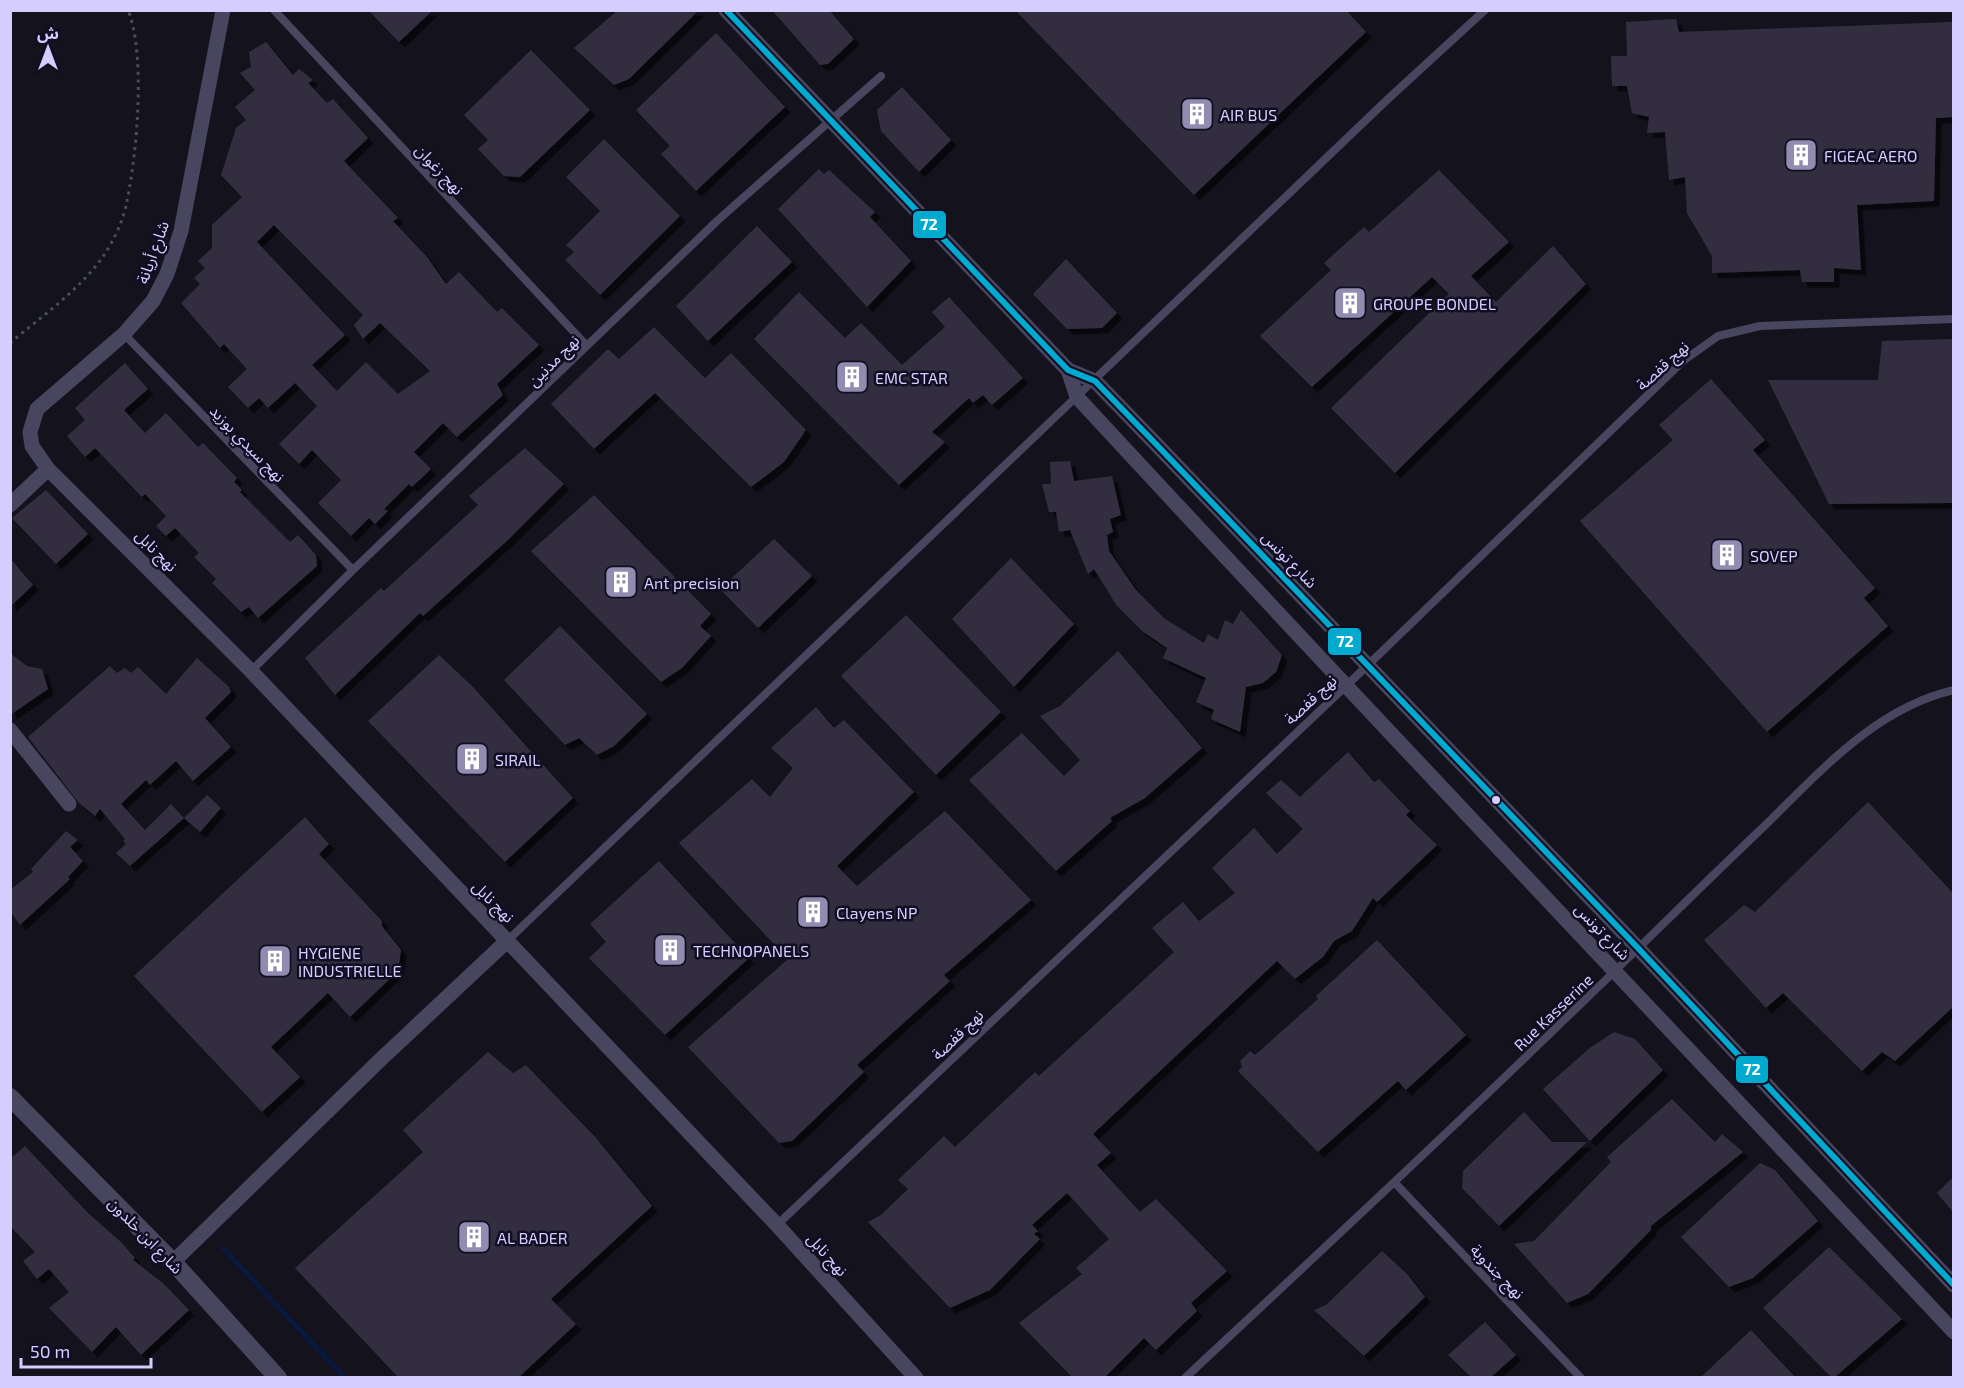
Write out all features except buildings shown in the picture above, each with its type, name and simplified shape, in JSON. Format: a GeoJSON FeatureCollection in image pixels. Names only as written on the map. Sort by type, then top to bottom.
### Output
{"type":"FeatureCollection","features":[{"type":"Feature","properties":{"kind":"street","name":"شارع أريانة"},"geometry":{"type":"LineString","coordinates":[[38,456],[32,446],[30,432],[38,409],[124,334],[153,301],[167,274],[177,246],[223,10]]}},
{"type":"Feature","properties":{"kind":"street"},"geometry":{"type":"LineString","coordinates":[[726,10],[1068,370],[1095,381]]}},
{"type":"Feature","properties":{"kind":"street"},"geometry":{"type":"LineString","coordinates":[[1068,370],[1077,397]]}},
{"type":"Feature","properties":{"kind":"street","name":"شارع تونس"},"geometry":{"type":"LineString","coordinates":[[1095,381],[1637,947],[1953,1285]]}},
{"type":"Feature","properties":{"kind":"street","name":"شارع تونس"},"geometry":{"type":"LineString","coordinates":[[1077,397],[1344,686],[1616,971],[1953,1332]]}},
{"type":"Feature","properties":{"kind":"street","name":"نهج نابل"},"geometry":{"type":"LineString","coordinates":[[38,456],[48,469],[251,671],[508,940],[777,1225],[916,1377]]}},
{"type":"Feature","properties":{"kind":"street"},"geometry":{"type":"LineString","coordinates":[[10,505],[48,469]]}},
{"type":"Feature","properties":{"kind":"street"},"geometry":{"type":"LineString","coordinates":[[10,730],[69,804]]}},
{"type":"Feature","properties":{"kind":"street"},"geometry":{"type":"LineString","coordinates":[[173,1262],[379,1061],[508,940]]}},
{"type":"Feature","properties":{"kind":"street","name":"شارع ابن خلدون"},"geometry":{"type":"LineString","coordinates":[[10,1096],[173,1262],[278,1377]]}},
{"type":"Feature","properties":{"kind":"lane","name":"نهج زغوان"},"geometry":{"type":"LineString","coordinates":[[274,10],[586,345]]}},
{"type":"Feature","properties":{"kind":"lane"},"geometry":{"type":"LineString","coordinates":[[508,940],[1389,98],[1485,10]]}},
{"type":"Feature","properties":{"kind":"lane","name":"نهج مدنين"},"geometry":{"type":"LineString","coordinates":[[251,671],[718,220],[833,121],[881,76]]}},
{"type":"Feature","properties":{"kind":"lane","name":"نهج قفصة"},"geometry":{"type":"LineString","coordinates":[[777,1225],[1367,666],[1683,361],[1718,336],[1760,326],[1953,319]]}},
{"type":"Feature","properties":{"kind":"lane","name":"نهج سيدي بوزيد"},"geometry":{"type":"LineString","coordinates":[[124,334],[353,570]]}},
{"type":"Feature","properties":{"kind":"lane","name":"Rue Kasserine"},"geometry":{"type":"LineString","coordinates":[[1185,1377],[1395,1184],[1616,971],[1637,947],[1851,744],[1906,705],[1926,696],[1953,690]]}},
{"type":"Feature","properties":{"kind":"lane","name":"نهج جندوبة"},"geometry":{"type":"LineString","coordinates":[[1395,1184],[1581,1377]]}},
{"type":"Feature","properties":{"kind":"path"},"geometry":{"type":"LineString","coordinates":[[10,343],[78,285],[103,256],[127,202],[138,109],[134,26],[128,10]]}},
{"type":"Feature","properties":{"kind":"waterway"},"geometry":{"type":"LineString","coordinates":[[223,1248],[345,1378]]}},
{"type":"Feature","properties":{"kind":"transit line","name":"72"},"geometry":{"type":"LineString","coordinates":[[726,10],[1068,370],[1095,381],[1154,442],[1637,947],[1954,1285]]}},
{"type":"Feature","properties":{"kind":"place","name":"AIR BUS"},"geometry":{"type":"Point","coordinates":[1197,114]}},
{"type":"Feature","properties":{"kind":"place","name":"FIGEAC AERO"},"geometry":{"type":"Point","coordinates":[1801,155]}},
{"type":"Feature","properties":{"kind":"place","name":"GROUPE BONDEL"},"geometry":{"type":"Point","coordinates":[1350,303]}},
{"type":"Feature","properties":{"kind":"place","name":"EMC STAR"},"geometry":{"type":"Point","coordinates":[852,377]}},
{"type":"Feature","properties":{"kind":"place","name":"SOVEP"},"geometry":{"type":"Point","coordinates":[1727,555]}},
{"type":"Feature","properties":{"kind":"place","name":"Ant precision"},"geometry":{"type":"Point","coordinates":[621,582]}},
{"type":"Feature","properties":{"kind":"place","name":"SIRAIL"},"geometry":{"type":"Point","coordinates":[472,759]}},
{"type":"Feature","properties":{"kind":"place","name":"Clayens NP"},"geometry":{"type":"Point","coordinates":[813,912]}},
{"type":"Feature","properties":{"kind":"place","name":"TECHNOPANELS"},"geometry":{"type":"Point","coordinates":[670,950]}},
{"type":"Feature","properties":{"kind":"place","name":"HYGIENE INDUSTRIELLE"},"geometry":{"type":"Point","coordinates":[275,961]}},
{"type":"Feature","properties":{"kind":"place","name":"AL BADER"},"geometry":{"type":"Point","coordinates":[474,1237]}}]}
